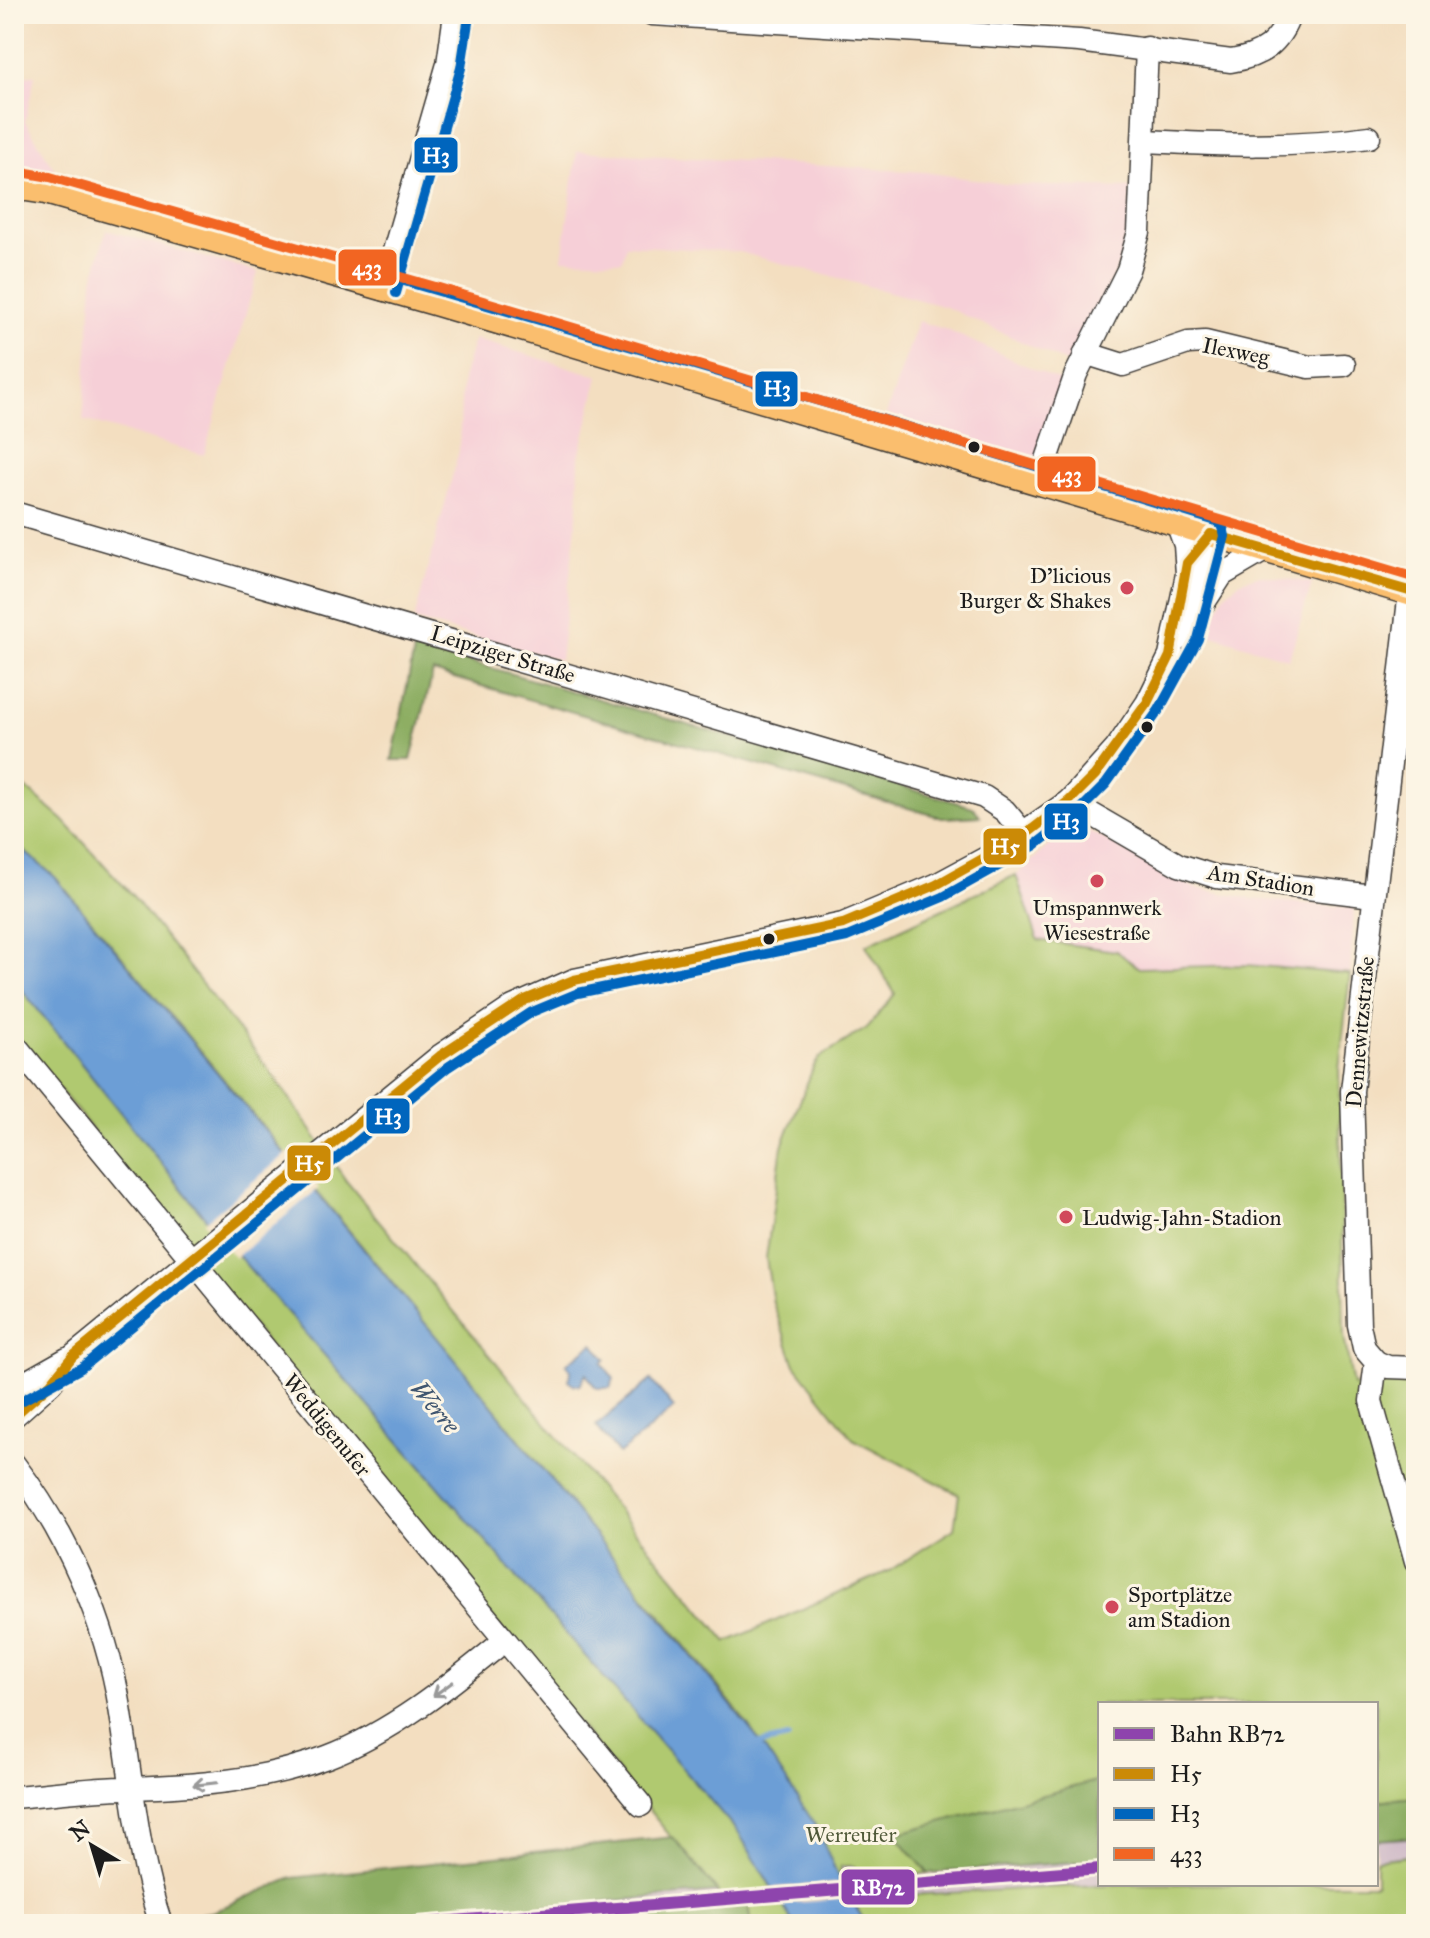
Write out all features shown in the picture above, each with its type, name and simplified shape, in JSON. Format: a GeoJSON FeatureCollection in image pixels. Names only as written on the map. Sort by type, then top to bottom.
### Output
{"type":"FeatureCollection","features":[{"type":"Feature","properties":{"kind":"main road"},"geometry":{"type":"LineString","coordinates":[[14,185],[46,190],[1413,592]]}},
{"type":"Feature","properties":{"kind":"street"},"geometry":{"type":"LineString","coordinates":[[383,289],[444,78],[455,14]]}},
{"type":"Feature","properties":{"kind":"street"},"geometry":{"type":"LineString","coordinates":[[652,14],[724,16],[1158,50],[1231,61],[1251,57],[1280,37],[1290,14]]}},
{"type":"Feature","properties":{"kind":"street"},"geometry":{"type":"LineString","coordinates":[[1040,480],[1085,353],[1134,254],[1139,232],[1144,141],[1158,50]]}},
{"type":"Feature","properties":{"kind":"street"},"geometry":{"type":"LineString","coordinates":[[1144,141],[1253,147],[1307,146],[1369,137]]}},
{"type":"Feature","properties":{"kind":"street","name":"Ilexweg"},"geometry":{"type":"LineString","coordinates":[[1085,353],[1123,365],[1188,343],[1205,342],[1309,367],[1344,365]]}},
{"type":"Feature","properties":{"kind":"street","name":"Leipziger Straße"},"geometry":{"type":"LineString","coordinates":[[14,513],[984,797],[1005,811],[1025,835]]}},
{"type":"Feature","properties":{"kind":"street"},"geometry":{"type":"LineString","coordinates":[[1170,656],[1187,563],[1177,523]]}},
{"type":"Feature","properties":{"kind":"street"},"geometry":{"type":"LineString","coordinates":[[1187,563],[1211,534]]}},
{"type":"Feature","properties":{"kind":"street"},"geometry":{"type":"LineString","coordinates":[[1185,634],[1211,534]]}},
{"type":"Feature","properties":{"kind":"street"},"geometry":{"type":"LineString","coordinates":[[14,1416],[51,1383],[72,1357],[440,1056],[513,1007],[543,991],[657,961],[843,924],[936,885],[1025,835],[1069,801],[1116,749],[1147,703],[1170,656],[1222,575],[1265,550]]}},
{"type":"Feature","properties":{"kind":"street","name":"Dennewitzstraße"},"geometry":{"type":"LineString","coordinates":[[1376,1362],[1364,1348],[1359,1325],[1352,1103],[1393,727],[1413,592]]}},
{"type":"Feature","properties":{"kind":"street","name":"Am Stadion"},"geometry":{"type":"LineString","coordinates":[[1069,801],[1179,865],[1217,877],[1373,896]]}},
{"type":"Feature","properties":{"kind":"street","name":"Weddigenufer"},"geometry":{"type":"LineString","coordinates":[[14,1044],[199,1254],[504,1641],[641,1805]]}},
{"type":"Feature","properties":{"kind":"street"},"geometry":{"type":"LineString","coordinates":[[14,1389],[39,1372],[72,1357]]}},
{"type":"Feature","properties":{"kind":"street"},"geometry":{"type":"LineString","coordinates":[[1416,1368],[1388,1367],[1376,1362],[1371,1401],[1416,1561]]}},
{"type":"Feature","properties":{"kind":"street"},"geometry":{"type":"LineString","coordinates":[[14,1464],[35,1491],[84,1587],[104,1644],[120,1707],[143,1862],[161,1924]]}},
{"type":"Feature","properties":{"kind":"street"},"geometry":{"type":"LineString","coordinates":[[14,1486],[53,1527]]}},
{"type":"Feature","properties":{"kind":"street"},"geometry":{"type":"LineString","coordinates":[[14,1797],[130,1787],[155,1789],[240,1780],[289,1770],[329,1756],[397,1720],[504,1641]]}},
{"type":"Feature","properties":{"kind":"shaded area"},"geometry":{"type":"Polygon","coordinates":[[[35,75],[25,121],[57,173],[14,165],[14,76],[35,75]]]}},
{"type":"Feature","properties":{"kind":"shaded area"},"geometry":{"type":"Polygon","coordinates":[[[577,151],[925,172],[1012,185],[1131,188],[1129,242],[1074,366],[946,307],[739,252],[626,245],[622,261],[562,259],[577,151]]]}},
{"type":"Feature","properties":{"kind":"shaded area"},"geometry":{"type":"Polygon","coordinates":[[[106,230],[258,272],[204,455],[83,420],[93,280],[106,230]]]}},
{"type":"Feature","properties":{"kind":"shaded area"},"geometry":{"type":"Polygon","coordinates":[[[918,321],[947,330],[1067,384],[1039,463],[886,415],[918,321]]]}},
{"type":"Feature","properties":{"kind":"shaded area"},"geometry":{"type":"Polygon","coordinates":[[[474,339],[599,376],[579,457],[578,508],[560,660],[414,620],[459,451],[462,379],[474,339]]]}},
{"type":"Feature","properties":{"kind":"shaded area"},"geometry":{"type":"Polygon","coordinates":[[[1261,575],[1312,583],[1289,659],[1206,633],[1225,594],[1241,581],[1261,575]]]}},
{"type":"Feature","properties":{"kind":"shaded area"},"geometry":{"type":"Polygon","coordinates":[[[1074,823],[1195,888],[1252,899],[1354,908],[1350,974],[1247,965],[1139,968],[1116,951],[1038,940],[1016,875],[1074,823]]]}},
{"type":"Feature","properties":{"kind":"shaded area"},"geometry":{"type":"Polygon","coordinates":[[[1416,1837],[1416,1855],[1378,1860],[1378,1840],[1416,1837]]]}},
{"type":"Feature","properties":{"kind":"shaded area"},"geometry":{"type":"Polygon","coordinates":[[[1098,1860],[1098,1885],[851,1898],[841,1878],[840,1866],[854,1865],[884,1879],[1098,1860]]]}},
{"type":"Feature","properties":{"kind":"shaded area"},"geometry":{"type":"Polygon","coordinates":[[[771,1888],[749,1906],[518,1924],[331,1924],[771,1888]]]}},
{"type":"Feature","properties":{"kind":"green space"},"geometry":{"type":"Polygon","coordinates":[[[415,646],[973,807],[980,816],[943,818],[433,672],[411,760],[392,760],[415,646]]]}},
{"type":"Feature","properties":{"kind":"green space"},"geometry":{"type":"Polygon","coordinates":[[[14,778],[63,820],[132,895],[271,1072],[347,1182],[727,1642],[889,1571],[954,1529],[959,1494],[853,1439],[795,1365],[773,1303],[766,1258],[782,1146],[814,1066],[820,1057],[867,1028],[895,994],[866,945],[1016,875],[1038,940],[1116,951],[1139,968],[1247,965],[1350,974],[1339,1069],[1344,1336],[1353,1386],[1416,1379],[1416,1797],[1378,1801],[1378,1702],[1098,1702],[1098,1781],[896,1834],[928,1873],[864,1881],[854,1866],[841,1866],[840,1880],[790,1787],[729,1700],[395,1287],[55,877],[14,843],[14,778]]]}},
{"type":"Feature","properties":{"kind":"green space","name":"Werreufer"},"geometry":{"type":"Polygon","coordinates":[[[14,980],[203,1215],[738,1832],[794,1924],[752,1924],[749,1906],[729,1908],[14,1034],[14,980]]]}},
{"type":"Feature","properties":{"kind":"green space"},"geometry":{"type":"Polygon","coordinates":[[[1098,1781],[1098,1860],[928,1873],[895,1834],[1098,1781]]]}},
{"type":"Feature","properties":{"kind":"green space"},"geometry":{"type":"Polygon","coordinates":[[[1416,1797],[1416,1837],[1378,1840],[1378,1801],[1416,1797]]]}},
{"type":"Feature","properties":{"kind":"green space"},"geometry":{"type":"Polygon","coordinates":[[[673,1837],[718,1892],[331,1924],[182,1924],[179,1917],[212,1912],[292,1878],[673,1837]]]}},
{"type":"Feature","properties":{"kind":"green space"},"geometry":{"type":"Polygon","coordinates":[[[1416,1855],[1416,1924],[866,1924],[851,1898],[1098,1885],[1378,1886],[1378,1860],[1416,1855]]]}},
{"type":"Feature","properties":{"kind":"green space"},"geometry":{"type":"Polygon","coordinates":[[[749,1906],[752,1924],[518,1924],[749,1906]]]}},
{"type":"Feature","properties":{"kind":"water","name":"Werre"},"geometry":{"type":"Polygon","coordinates":[[[14,843],[55,877],[453,1357],[761,1743],[816,1826],[841,1883],[866,1924],[794,1924],[738,1832],[203,1215],[14,980],[14,843]]]}},
{"type":"Feature","properties":{"kind":"water"},"geometry":{"type":"Polygon","coordinates":[[[593,1344],[606,1359],[602,1363],[614,1379],[610,1388],[596,1388],[586,1374],[580,1385],[572,1384],[569,1380],[571,1370],[566,1364],[593,1344]]]}},
{"type":"Feature","properties":{"kind":"water"},"geometry":{"type":"Polygon","coordinates":[[[651,1380],[674,1408],[619,1454],[596,1426],[651,1380]]]}},
{"type":"Feature","properties":{"kind":"pier"},"geometry":{"type":"Polygon","coordinates":[[[289,1152],[319,1188],[235,1258],[204,1222],[289,1152]]]}},
{"type":"Feature","properties":{"kind":"pier"},"geometry":{"type":"Polygon","coordinates":[[[841,1872],[856,1898],[777,1904],[766,1888],[840,1883],[841,1872]]]}},
{"type":"Feature","properties":{"kind":"waterway"},"geometry":{"type":"LineString","coordinates":[[756,1745],[788,1738]]}},
{"type":"Feature","properties":{"kind":"rail line","name":"RB72"},"geometry":{"type":"LineString","coordinates":[[417,1924],[1098,1869]]}},
{"type":"Feature","properties":{"kind":"transit line","name":"H3"},"geometry":{"type":"LineString","coordinates":[[396,293],[461,68],[469,16]]}},
{"type":"Feature","properties":{"kind":"transit line","name":"433"},"geometry":{"type":"LineString","coordinates":[[16,171],[50,177],[439,288],[1416,578]]}},
{"type":"Feature","properties":{"kind":"transit line","name":"H3"},"geometry":{"type":"LineString","coordinates":[[21,1401],[81,1368],[448,1067],[532,1012],[578,993],[847,937],[943,897],[1034,846],[1078,812],[1106,784],[1159,710],[1198,639],[1225,536],[1223,527],[1216,521],[895,423],[387,276]]}},
{"type":"Feature","properties":{"kind":"transit line","name":"H5"},"geometry":{"type":"LineString","coordinates":[[1211,534],[1416,593]]}},
{"type":"Feature","properties":{"kind":"transit line","name":"H5"},"geometry":{"type":"LineString","coordinates":[[14,1416],[51,1383],[72,1357],[440,1056],[525,1000],[574,980],[843,924],[936,885],[1025,835],[1069,801],[1095,775],[1147,703],[1170,656],[1187,563],[1211,534]]}},
{"type":"Feature","properties":{"kind":"place","name":"D'licious Burger & Shakes"},"geometry":{"type":"Point","coordinates":[1127,588]}},
{"type":"Feature","properties":{"kind":"place","name":"Umspannwerk Wiesestraße"},"geometry":{"type":"Point","coordinates":[1097,881]}},
{"type":"Feature","properties":{"kind":"place","name":"Ludwig-Jahn-Stadion"},"geometry":{"type":"Point","coordinates":[1066,1217]}},
{"type":"Feature","properties":{"kind":"place","name":"Sportplätze am Stadion"},"geometry":{"type":"Point","coordinates":[1112,1607]}}]}
